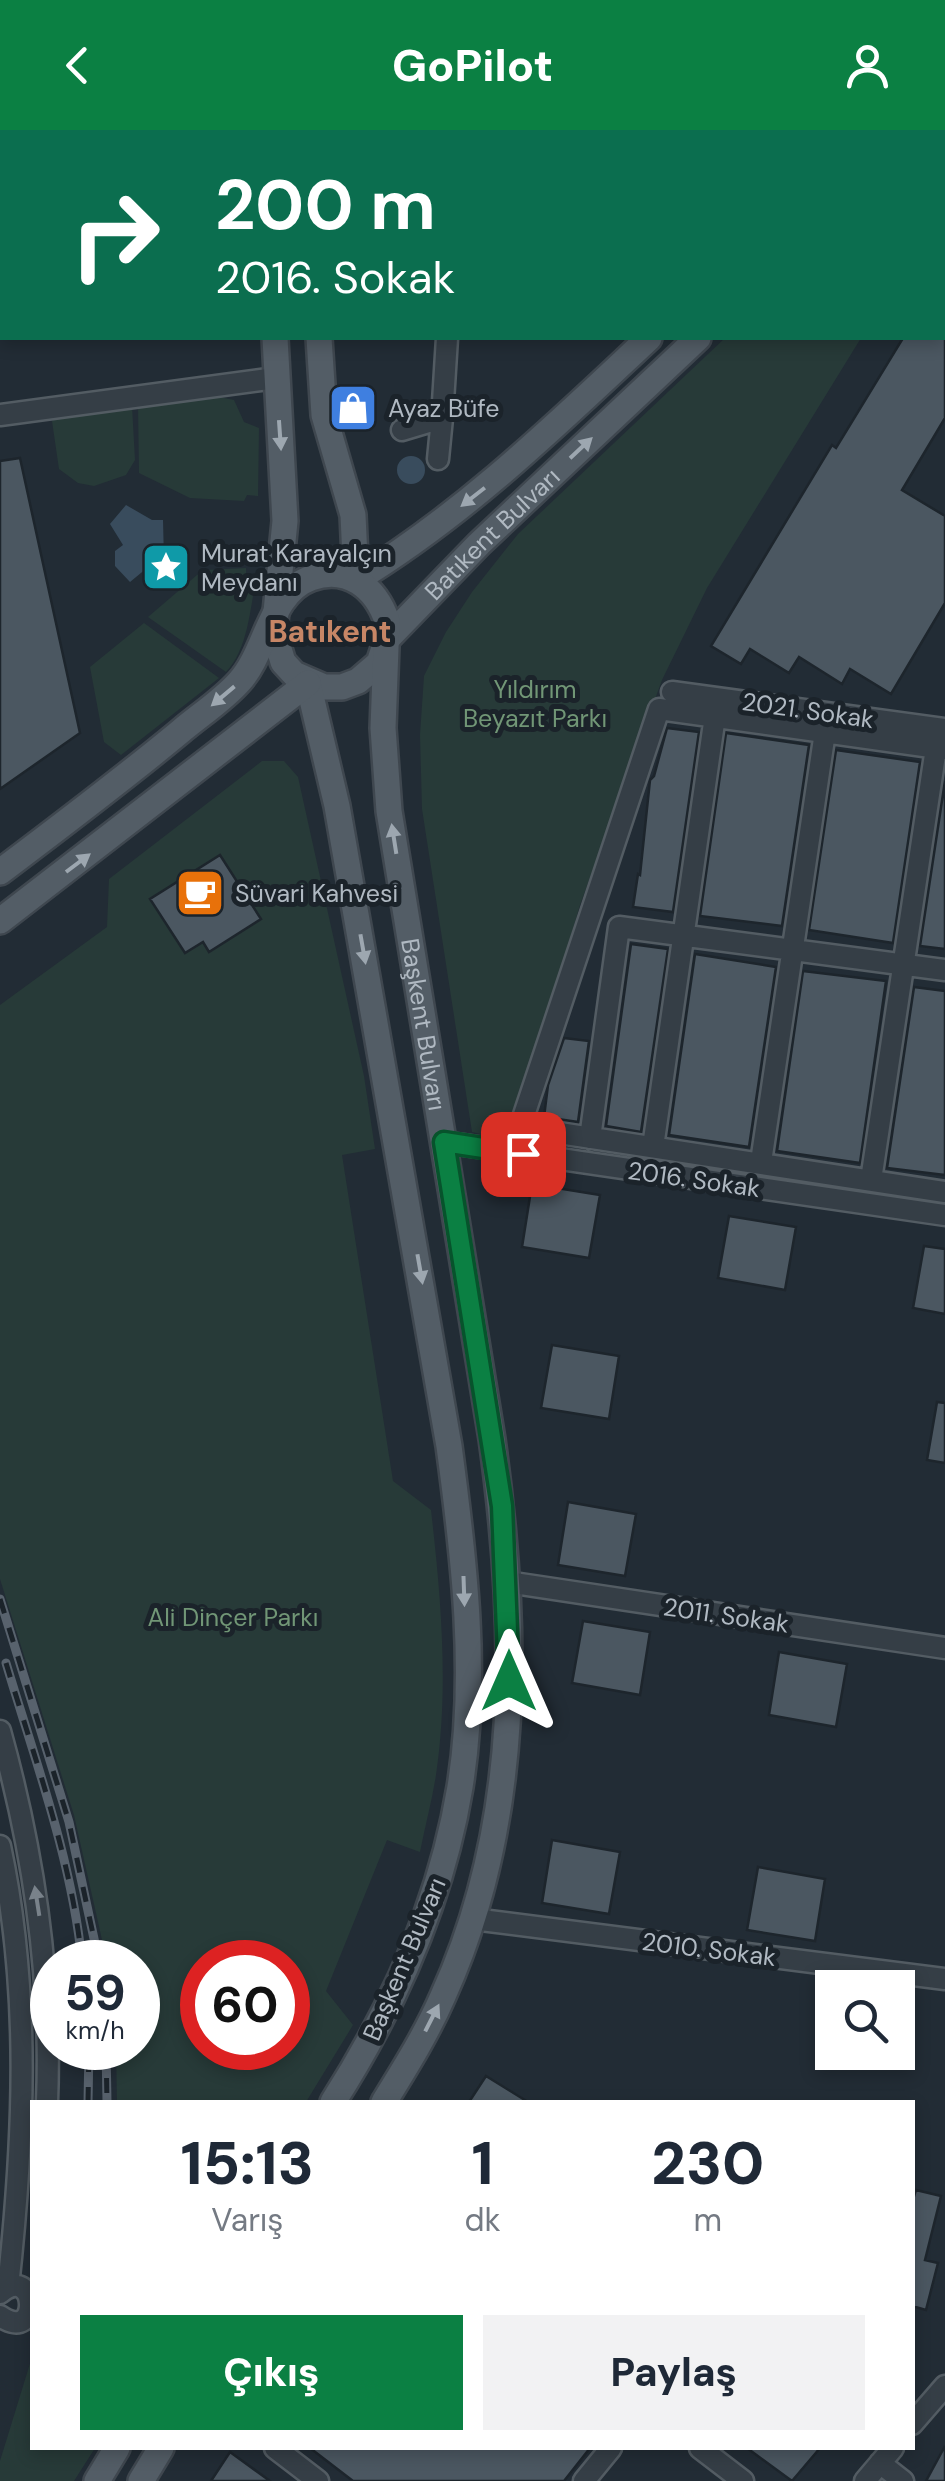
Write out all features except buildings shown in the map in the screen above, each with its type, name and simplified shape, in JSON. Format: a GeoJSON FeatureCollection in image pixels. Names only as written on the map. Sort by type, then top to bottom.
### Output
{"type":"FeatureCollection","features":[{"type":"Feature","properties":{"kind":"main road"},"geometry":{"type":"LineString","coordinates":[[0,921],[308,682],[294,674],[276,648],[285,521],[275,340]]}},
{"type":"Feature","properties":{"kind":"main road"},"geometry":{"type":"LineString","coordinates":[[319,340],[324,415],[352,515],[356,580]]}},
{"type":"Feature","properties":{"kind":"main road","name":"Batıkent Bulvarı"},"geometry":{"type":"LineString","coordinates":[[356,580],[415,544],[512,467],[647,340]]}},
{"type":"Feature","properties":{"kind":"main road","name":"Batıkent Bulvarı"},"geometry":{"type":"LineString","coordinates":[[308,682],[324,687],[342,686],[358,680],[379,663],[387,639],[479,544],[696,340]]}},
{"type":"Feature","properties":{"kind":"main road"},"geometry":{"type":"LineString","coordinates":[[0,872],[125,777],[241,681],[294,588],[308,579],[324,574],[356,580],[369,588],[381,604],[387,639]]}},
{"type":"Feature","properties":{"kind":"main road","name":"Başkent Bulvarı"},"geometry":{"type":"LineString","coordinates":[[385,2100],[443,1997],[472,1919],[491,1852],[506,1756],[510,1652],[495,1456],[389,812],[384,728],[387,639]]}},
{"type":"Feature","properties":{"kind":"main road","name":"Başkent Bulvarı"},"geometry":{"type":"LineString","coordinates":[[308,682],[337,806],[450,1446],[466,1646],[463,1756],[443,1866],[396,1993],[334,2100]]}},
{"type":"Feature","properties":{"kind":"main road"},"geometry":{"type":"LineString","coordinates":[[97,2481],[116,2450]]}},
{"type":"Feature","properties":{"kind":"main road"},"geometry":{"type":"LineString","coordinates":[[141,2481],[161,2450]]}},
{"type":"Feature","properties":{"kind":"street"},"geometry":{"type":"LineString","coordinates":[[438,459],[447,340]]}},
{"type":"Feature","properties":{"kind":"street"},"geometry":{"type":"LineString","coordinates":[[0,414],[276,378]]}},
{"type":"Feature","properties":{"kind":"street"},"geometry":{"type":"LineString","coordinates":[[402,430],[442,418]]}},
{"type":"Feature","properties":{"kind":"street","name":"2021. Sokak"},"geometry":{"type":"LineString","coordinates":[[672,692],[942,742]]}},
{"type":"Feature","properties":{"kind":"street"},"geometry":{"type":"LineString","coordinates":[[871,1180],[942,742],[825,732],[659,709],[520,1127],[945,1192]]}},
{"type":"Feature","properties":{"kind":"street"},"geometry":{"type":"LineString","coordinates":[[653,1146],[715,716]]}},
{"type":"Feature","properties":{"kind":"street"},"geometry":{"type":"LineString","coordinates":[[760,1162],[825,732]]}},
{"type":"Feature","properties":{"kind":"street"},"geometry":{"type":"LineString","coordinates":[[590,1138],[620,927],[945,970]]}},
{"type":"Feature","properties":{"kind":"street","name":"2016. Sokak"},"geometry":{"type":"LineString","coordinates":[[444,1142],[945,1216]]}},
{"type":"Feature","properties":{"kind":"street","name":"2011. Sokak"},"geometry":{"type":"LineString","coordinates":[[507,1582],[945,1648]]}},
{"type":"Feature","properties":{"kind":"street"},"geometry":{"type":"LineString","coordinates":[[0,1731],[27,1842],[43,1941],[47,2100]]}},
{"type":"Feature","properties":{"kind":"street"},"geometry":{"type":"LineString","coordinates":[[0,1846],[15,1930],[22,2018],[20,2184],[2,2290],[19,2287],[30,2290]]}},
{"type":"Feature","properties":{"kind":"street","name":"2010. Sokak"},"geometry":{"type":"LineString","coordinates":[[472,1919],[945,1980]]}},
{"type":"Feature","properties":{"kind":"street"},"geometry":{"type":"LineString","coordinates":[[2,2318],[16,2322],[30,2310]]}},
{"type":"Feature","properties":{"kind":"street"},"geometry":{"type":"LineString","coordinates":[[915,2421],[945,2386]]}},
{"type":"Feature","properties":{"kind":"street"},"geometry":{"type":"LineString","coordinates":[[279,2450],[318,2481]]}},
{"type":"Feature","properties":{"kind":"street"},"geometry":{"type":"LineString","coordinates":[[584,2481],[609,2450]]}},
{"type":"Feature","properties":{"kind":"street"},"geometry":{"type":"LineString","coordinates":[[703,2450],[743,2481]]}},
{"type":"Feature","properties":{"kind":"street"},"geometry":{"type":"LineString","coordinates":[[865,2481],[887,2455],[904,2481]]}},
{"type":"Feature","properties":{"kind":"green space","name":"Yıldırım Beyazıt Parkı"},"geometry":{"type":"Polygon","coordinates":[[[723,340],[860,340],[707,588],[662,680],[580,905],[510,1141],[472,1132],[422,809],[420,735],[424,676],[472,592],[518,534],[723,340]]]}},
{"type":"Feature","properties":{"kind":"green space"},"geometry":{"type":"Polygon","coordinates":[[[209,395],[234,400],[244,422],[259,428],[258,496],[247,495],[244,501],[190,498],[139,473],[138,405],[209,395]]]}},
{"type":"Feature","properties":{"kind":"green space"},"geometry":{"type":"Polygon","coordinates":[[[132,406],[135,460],[126,475],[94,486],[78,483],[59,469],[52,421],[56,416],[132,406]]]}},
{"type":"Feature","properties":{"kind":"green space"},"geometry":{"type":"Polygon","coordinates":[[[246,568],[246,578],[256,579],[250,616],[239,652],[226,672],[148,617],[206,570],[246,568]]]}},
{"type":"Feature","properties":{"kind":"green space"},"geometry":{"type":"Polygon","coordinates":[[[144,623],[219,678],[121,755],[104,742],[90,667],[144,623]]]}},
{"type":"Feature","properties":{"kind":"green space","name":"Ali Dinçer Parkı"},"geometry":{"type":"Polygon","coordinates":[[[262,761],[284,761],[298,777],[364,1076],[375,1149],[342,1155],[393,1481],[431,1510],[443,1676],[436,1775],[420,1852],[387,1840],[326,1991],[353,2025],[307,2100],[117,2100],[116,2070],[160,2070],[160,1940],[102,1940],[74,1815],[0,1579],[0,1005],[107,927],[109,879],[262,761]]]}},
{"type":"Feature","properties":{"kind":"green space"},"geometry":{"type":"Polygon","coordinates":[[[30,2364],[30,2450],[94,2450],[74,2481],[0,2481],[0,2461],[30,2364]]]}},
{"type":"Feature","properties":{"kind":"water"},"geometry":{"type":"Polygon","coordinates":[[[411,456],[421,460],[425,470],[421,480],[411,484],[401,480],[397,470],[401,460],[411,456]]]}},
{"type":"Feature","properties":{"kind":"water"},"geometry":{"type":"Polygon","coordinates":[[[126,505],[152,520],[163,520],[164,560],[153,563],[130,582],[115,566],[115,551],[123,545],[110,524],[126,505]]]}},
{"type":"Feature","properties":{"kind":"railway"},"geometry":{"type":"LineString","coordinates":[[0,1599],[69,1822],[94,1940]]}},
{"type":"Feature","properties":{"kind":"railway"},"geometry":{"type":"LineString","coordinates":[[6,1663],[61,1848],[79,1940]]}},
{"type":"Feature","properties":{"kind":"railway"},"geometry":{"type":"LineString","coordinates":[[88,2100],[89,2070]]}},
{"type":"Feature","properties":{"kind":"railway"},"geometry":{"type":"LineString","coordinates":[[106,2070],[107,2100]]}},
{"type":"Feature","properties":{"kind":"place","name":"Ayaz Büfe"},"geometry":{"type":"Point","coordinates":[353,408]}},
{"type":"Feature","properties":{"kind":"place","name":"Murat Karayalçın Meydanı"},"geometry":{"type":"Point","coordinates":[166,567]}},
{"type":"Feature","properties":{"kind":"place","name":"Süvari Kahvesi"},"geometry":{"type":"Point","coordinates":[200,893]}},
{"type":"Feature","properties":{"kind":"district","name":"Batıkent"},"geometry":{"type":"Point","coordinates":[330,632]}},
{"type":"Feature","properties":{"kind":"route"},"geometry":{"type":"LineString","coordinates":[[509,1681],[502,1506],[444,1142],[523,1154]]}}]}
